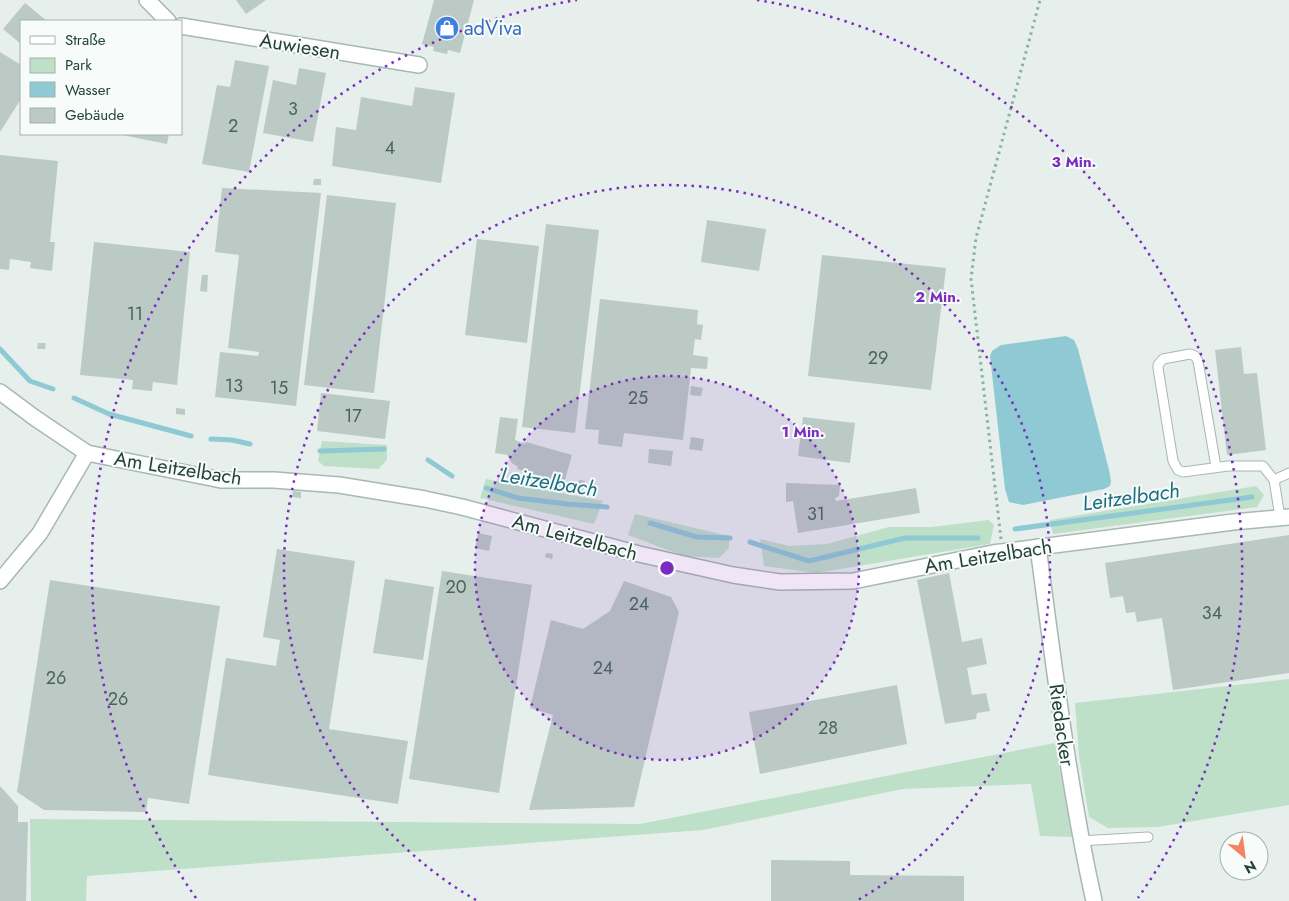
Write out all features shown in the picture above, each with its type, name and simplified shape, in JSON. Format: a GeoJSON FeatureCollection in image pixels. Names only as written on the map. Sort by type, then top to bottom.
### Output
{"type":"FeatureCollection","features":[{"type":"Feature","properties":{"kind":"street"},"geometry":{"type":"LineString","coordinates":[[147,0],[167,20]]}},
{"type":"Feature","properties":{"kind":"street","name":"Auwiesen"},"geometry":{"type":"LineString","coordinates":[[182,26],[419,65]]}},
{"type":"Feature","properties":{"kind":"street","name":"Am Leitzelbach"},"geometry":{"type":"LineString","coordinates":[[0,392],[87,453],[221,480],[274,480],[339,485],[425,499],[639,554],[732,575],[780,582],[853,581],[1002,552],[1284,517]]}},
{"type":"Feature","properties":{"kind":"street"},"geometry":{"type":"LineString","coordinates":[[0,581],[40,533],[87,453]]}},
{"type":"Feature","properties":{"kind":"street","name":"Riedacker"},"geometry":{"type":"LineString","coordinates":[[1038,547],[1067,760],[1080,841],[1094,901]]}},
{"type":"Feature","properties":{"kind":"lane"},"geometry":{"type":"LineString","coordinates":[[1216,467],[1198,360],[1190,354],[1163,359],[1158,368],[1175,467],[1183,472],[1216,467],[1263,466],[1274,480],[1284,517]]}},
{"type":"Feature","properties":{"kind":"lane"},"geometry":{"type":"LineString","coordinates":[[1274,480],[1289,473]]}},
{"type":"Feature","properties":{"kind":"lane"},"geometry":{"type":"LineString","coordinates":[[1080,841],[1148,837]]}},
{"type":"Feature","properties":{"kind":"path"},"geometry":{"type":"LineString","coordinates":[[1002,552],[971,279],[976,238],[1040,0]]}},
{"type":"Feature","properties":{"kind":"green space"},"geometry":{"type":"Polygon","coordinates":[[[322,441],[387,445],[387,460],[378,469],[324,466],[318,461],[322,441]]]}},
{"type":"Feature","properties":{"kind":"green space"},"geometry":{"type":"Polygon","coordinates":[[[486,479],[603,501],[594,524],[480,498],[486,479]]]}},
{"type":"Feature","properties":{"kind":"green space"},"geometry":{"type":"Polygon","coordinates":[[[1256,486],[1264,495],[1257,507],[1053,534],[1050,520],[1256,486]]]}},
{"type":"Feature","properties":{"kind":"green space"},"geometry":{"type":"Polygon","coordinates":[[[635,514],[729,536],[729,548],[719,558],[684,556],[628,535],[635,514]]]}},
{"type":"Feature","properties":{"kind":"green space"},"geometry":{"type":"Polygon","coordinates":[[[989,520],[994,525],[990,544],[816,573],[764,566],[760,539],[790,546],[827,544],[889,527],[931,527],[989,520]]]}},
{"type":"Feature","properties":{"kind":"green space"},"geometry":{"type":"Polygon","coordinates":[[[1289,679],[1289,805],[1158,827],[1108,828],[1089,817],[1079,756],[1075,703],[1289,679]]]}},
{"type":"Feature","properties":{"kind":"green space"},"geometry":{"type":"Polygon","coordinates":[[[1055,743],[1072,837],[1040,836],[1031,784],[903,789],[703,830],[87,876],[86,901],[31,901],[30,819],[640,824],[1055,743]]]}},
{"type":"Feature","properties":{"kind":"water"},"geometry":{"type":"Polygon","coordinates":[[[1066,336],[1074,340],[1078,349],[1109,470],[1110,486],[1104,489],[1023,505],[1009,502],[1005,489],[990,356],[992,351],[1001,345],[1066,336]]]}},
{"type":"Feature","properties":{"kind":"building"},"geometry":{"type":"Polygon","coordinates":[[[236,0],[266,0],[246,14],[236,0]]]}},
{"type":"Feature","properties":{"kind":"building","name":"adViva"},"geometry":{"type":"Polygon","coordinates":[[[434,0],[474,0],[460,53],[448,50],[447,54],[433,51],[434,47],[422,44],[434,0]]]}},
{"type":"Feature","properties":{"kind":"building"},"geometry":{"type":"Polygon","coordinates":[[[25,3],[46,20],[20,20],[20,43],[3,29],[25,3]]]}},
{"type":"Feature","properties":{"kind":"building"},"geometry":{"type":"Polygon","coordinates":[[[0,52],[20,64],[20,101],[0,132],[0,52]]]}},
{"type":"Feature","properties":{"kind":"building"},"geometry":{"type":"Polygon","coordinates":[[[235,60],[269,66],[249,172],[202,164],[217,85],[230,87],[235,60]]]}},
{"type":"Feature","properties":{"kind":"building"},"geometry":{"type":"Polygon","coordinates":[[[299,68],[326,73],[313,142],[263,133],[273,80],[296,85],[299,68]]]}},
{"type":"Feature","properties":{"kind":"building"},"geometry":{"type":"Polygon","coordinates":[[[415,87],[455,93],[441,183],[332,166],[336,127],[356,130],[361,97],[412,106],[415,87]]]}},
{"type":"Feature","properties":{"kind":"building"},"geometry":{"type":"Polygon","coordinates":[[[122,135],[169,135],[167,144],[122,135]]]}},
{"type":"Feature","properties":{"kind":"building"},"geometry":{"type":"Polygon","coordinates":[[[0,155],[58,161],[50,242],[55,242],[52,271],[30,268],[31,262],[10,259],[9,270],[0,269],[0,155]]]}},
{"type":"Feature","properties":{"kind":"building"},"geometry":{"type":"Polygon","coordinates":[[[314,179],[321,179],[321,185],[313,185],[314,179]]]}},
{"type":"Feature","properties":{"kind":"building"},"geometry":{"type":"Polygon","coordinates":[[[222,188],[321,193],[296,406],[215,397],[220,352],[258,356],[259,352],[228,348],[239,255],[215,252],[222,188]]]}},
{"type":"Feature","properties":{"kind":"building"},"geometry":{"type":"Polygon","coordinates":[[[327,195],[396,203],[374,393],[304,385],[327,195]]]}},
{"type":"Feature","properties":{"kind":"building"},"geometry":{"type":"Polygon","coordinates":[[[707,220],[766,229],[759,271],[701,262],[707,220]]]}},
{"type":"Feature","properties":{"kind":"building"},"geometry":{"type":"Polygon","coordinates":[[[546,224],[599,230],[575,433],[522,427],[546,224]]]}},
{"type":"Feature","properties":{"kind":"building"},"geometry":{"type":"Polygon","coordinates":[[[477,239],[539,246],[527,343],[465,335],[477,239]]]}},
{"type":"Feature","properties":{"kind":"building"},"geometry":{"type":"Polygon","coordinates":[[[94,242],[190,252],[177,385],[153,382],[152,391],[132,389],[133,380],[80,375],[94,242]]]}},
{"type":"Feature","properties":{"kind":"building"},"geometry":{"type":"Polygon","coordinates":[[[822,255],[946,268],[931,390],[808,376],[822,255]]]}},
{"type":"Feature","properties":{"kind":"building"},"geometry":{"type":"Polygon","coordinates":[[[202,275],[208,275],[207,292],[200,291],[202,275]]]}},
{"type":"Feature","properties":{"kind":"building"},"geometry":{"type":"Polygon","coordinates":[[[600,299],[698,310],[697,324],[703,325],[701,340],[695,339],[693,355],[708,357],[707,369],[691,368],[683,440],[624,433],[622,447],[598,444],[599,430],[585,429],[600,299]]]}},
{"type":"Feature","properties":{"kind":"building"},"geometry":{"type":"Polygon","coordinates":[[[38,343],[46,343],[45,349],[37,349],[38,343]]]}},
{"type":"Feature","properties":{"kind":"building"},"geometry":{"type":"Polygon","coordinates":[[[1241,347],[1244,374],[1257,373],[1266,450],[1227,455],[1215,350],[1241,347]]]}},
{"type":"Feature","properties":{"kind":"building"},"geometry":{"type":"Polygon","coordinates":[[[691,386],[703,388],[701,396],[690,395],[691,386]]]}},
{"type":"Feature","properties":{"kind":"building"},"geometry":{"type":"Polygon","coordinates":[[[321,393],[390,401],[385,439],[317,431],[321,393]]]}},
{"type":"Feature","properties":{"kind":"building"},"geometry":{"type":"Polygon","coordinates":[[[176,408],[185,409],[185,415],[176,414],[176,408]]]}},
{"type":"Feature","properties":{"kind":"building"},"geometry":{"type":"Polygon","coordinates":[[[500,417],[518,419],[515,440],[572,455],[564,483],[517,469],[518,467],[512,463],[507,455],[495,453],[500,417]]]}},
{"type":"Feature","properties":{"kind":"building"},"geometry":{"type":"Polygon","coordinates":[[[803,417],[855,423],[850,463],[798,456],[803,417]]]}},
{"type":"Feature","properties":{"kind":"building"},"geometry":{"type":"Polygon","coordinates":[[[691,437],[704,439],[702,451],[689,449],[691,437]]]}},
{"type":"Feature","properties":{"kind":"building"},"geometry":{"type":"Polygon","coordinates":[[[649,449],[673,451],[671,466],[648,463],[649,449]]]}},
{"type":"Feature","properties":{"kind":"building"},"geometry":{"type":"Polygon","coordinates":[[[579,480],[585,481],[584,488],[578,487],[579,480]]]}},
{"type":"Feature","properties":{"kind":"building"},"geometry":{"type":"Polygon","coordinates":[[[786,483],[840,485],[839,496],[835,498],[836,501],[916,488],[920,513],[798,533],[793,501],[786,502],[786,483]]]}},
{"type":"Feature","properties":{"kind":"building"},"geometry":{"type":"Polygon","coordinates":[[[293,491],[301,492],[301,498],[292,497],[293,491]]]}},
{"type":"Feature","properties":{"kind":"building"},"geometry":{"type":"Polygon","coordinates":[[[478,533],[492,536],[489,551],[475,548],[478,533]]]}},
{"type":"Feature","properties":{"kind":"building"},"geometry":{"type":"Polygon","coordinates":[[[1289,535],[1289,673],[1173,690],[1162,618],[1137,622],[1135,612],[1126,613],[1123,596],[1110,598],[1105,563],[1289,535]]]}},
{"type":"Feature","properties":{"kind":"building"},"geometry":{"type":"Polygon","coordinates":[[[277,549],[355,561],[329,729],[408,741],[398,804],[208,775],[226,658],[276,666],[280,640],[263,637],[277,549]]]}},
{"type":"Feature","properties":{"kind":"building"},"geometry":{"type":"Polygon","coordinates":[[[546,553],[553,554],[552,559],[545,557],[546,553]]]}},
{"type":"Feature","properties":{"kind":"building"},"geometry":{"type":"Polygon","coordinates":[[[442,571],[532,585],[499,793],[409,779],[442,571]]]}},
{"type":"Feature","properties":{"kind":"building"},"geometry":{"type":"Polygon","coordinates":[[[949,573],[962,642],[982,638],[987,664],[967,668],[972,695],[986,693],[990,711],[977,713],[976,719],[945,724],[917,580],[949,573]]]}},
{"type":"Feature","properties":{"kind":"building"},"geometry":{"type":"Polygon","coordinates":[[[385,579],[434,587],[423,660],[373,653],[385,579]]]}},
{"type":"Feature","properties":{"kind":"building"},"geometry":{"type":"Polygon","coordinates":[[[50,580],[220,606],[189,804],[148,798],[146,812],[44,810],[17,792],[50,580]]]}},
{"type":"Feature","properties":{"kind":"building"},"geometry":{"type":"Polygon","coordinates":[[[624,581],[671,597],[679,612],[634,807],[529,810],[553,715],[530,708],[551,620],[583,629],[610,611],[624,581]]]}},
{"type":"Feature","properties":{"kind":"building"},"geometry":{"type":"Polygon","coordinates":[[[897,685],[907,744],[760,774],[749,712],[897,685]]]}},
{"type":"Feature","properties":{"kind":"building"},"geometry":{"type":"Polygon","coordinates":[[[0,786],[18,806],[18,822],[28,822],[26,901],[0,901],[0,786]]]}},
{"type":"Feature","properties":{"kind":"building"},"geometry":{"type":"Polygon","coordinates":[[[771,860],[850,861],[850,875],[964,876],[964,901],[771,901],[771,860]]]}},
{"type":"Feature","properties":{"kind":"waterway","name":"Leitzelbach"},"geometry":{"type":"LineString","coordinates":[[0,349],[30,381],[53,389]]}},
{"type":"Feature","properties":{"kind":"waterway","name":"Leitzelbach"},"geometry":{"type":"LineString","coordinates":[[74,398],[109,414],[191,436]]}},
{"type":"Feature","properties":{"kind":"waterway","name":"Leitzelbach"},"geometry":{"type":"LineString","coordinates":[[211,439],[232,440],[250,444]]}},
{"type":"Feature","properties":{"kind":"waterway","name":"Leitzelbach"},"geometry":{"type":"LineString","coordinates":[[320,451],[384,449]]}},
{"type":"Feature","properties":{"kind":"waterway","name":"Leitzelbach"},"geometry":{"type":"LineString","coordinates":[[428,460],[452,476]]}},
{"type":"Feature","properties":{"kind":"waterway","name":"Leitzelbach"},"geometry":{"type":"LineString","coordinates":[[486,488],[518,498],[607,507]]}},
{"type":"Feature","properties":{"kind":"waterway","name":"Leitzelbach"},"geometry":{"type":"LineString","coordinates":[[1015,529],[1252,497]]}},
{"type":"Feature","properties":{"kind":"waterway","name":"Leitzelbach"},"geometry":{"type":"LineString","coordinates":[[650,523],[697,537],[730,538]]}},
{"type":"Feature","properties":{"kind":"waterway","name":"Leitzelbach"},"geometry":{"type":"LineString","coordinates":[[750,542],[809,561],[905,538],[978,538]]}},
{"type":"Feature","properties":{"kind":"place","name":"adViva"},"geometry":{"type":"Point","coordinates":[447,28]}}]}
